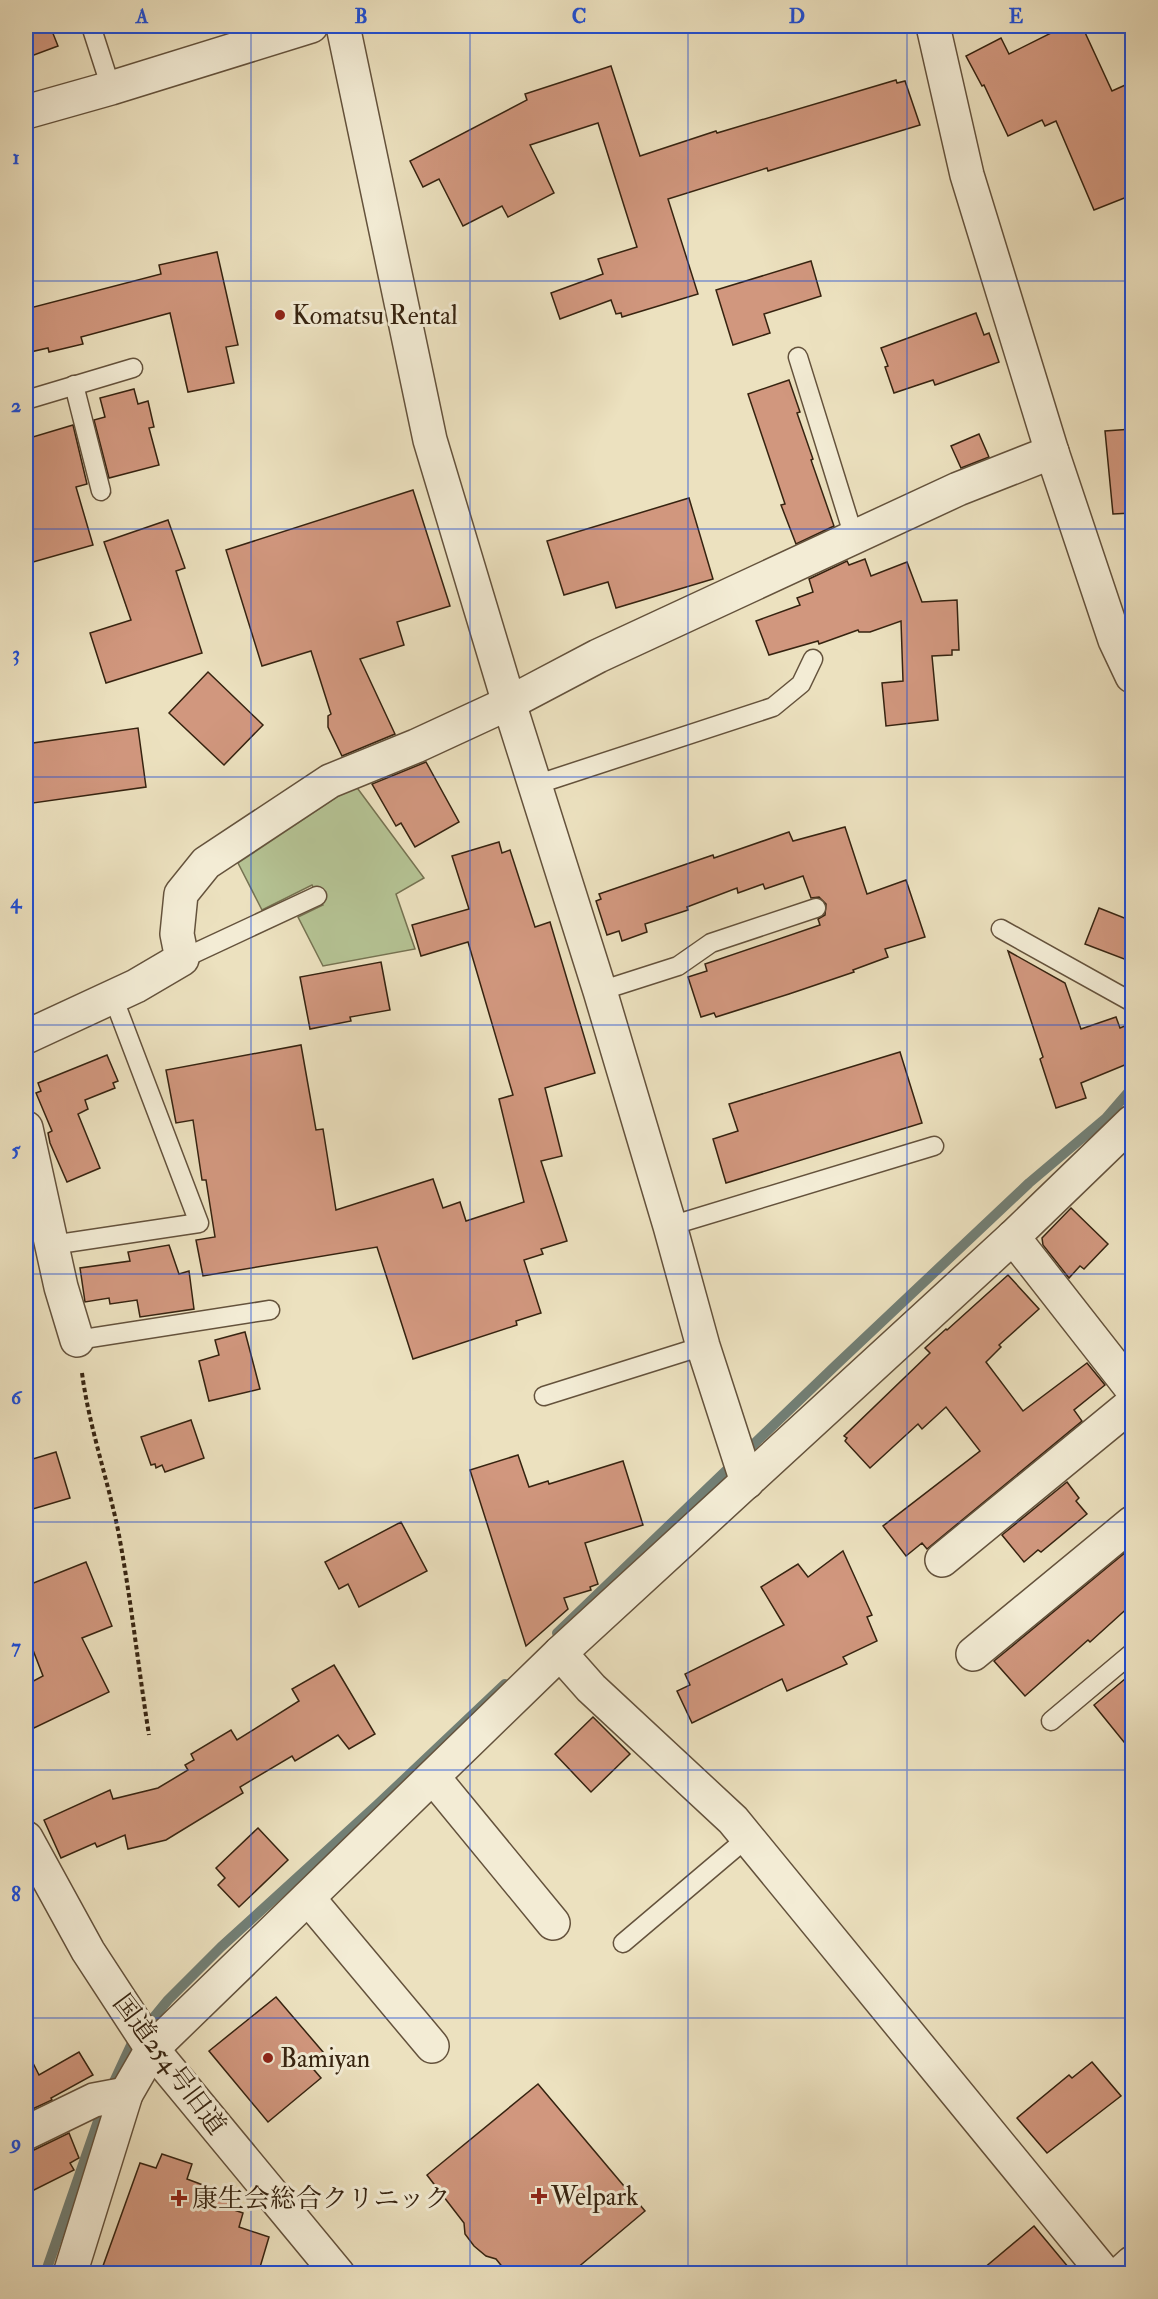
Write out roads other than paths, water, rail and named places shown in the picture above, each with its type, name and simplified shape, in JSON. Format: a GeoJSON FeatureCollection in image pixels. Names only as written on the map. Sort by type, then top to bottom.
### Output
{"type":"FeatureCollection","features":[{"type":"Feature","properties":{"kind":"street"},"geometry":{"type":"LineString","coordinates":[[343,26],[430,440],[509,703],[600,991],[704,1346],[747,1482]]}},
{"type":"Feature","properties":{"kind":"street"},"geometry":{"type":"LineString","coordinates":[[933,26],[967,175],[1052,452],[1115,640],[1132,676]]}},
{"type":"Feature","properties":{"kind":"street"},"geometry":{"type":"LineString","coordinates":[[26,112],[111,88],[293,28]]}},
{"type":"Feature","properties":{"kind":"street"},"geometry":{"type":"LineString","coordinates":[[26,1037],[136,986],[182,959],[177,934],[182,894],[206,864],[330,781],[416,746],[509,703],[598,656],[958,489],[1052,452]]}},
{"type":"Feature","properties":{"kind":"street"},"geometry":{"type":"LineString","coordinates":[[70,2274],[126,2094],[152,2049],[560,1653],[1013,1237],[1132,1122]]}},
{"type":"Feature","properties":{"kind":"street"},"geometry":{"type":"LineString","coordinates":[[26,1128],[61,1287],[77,1340]]}},
{"type":"Feature","properties":{"kind":"street"},"geometry":{"type":"LineString","coordinates":[[1013,1237],[1132,1389]]}},
{"type":"Feature","properties":{"kind":"street"},"geometry":{"type":"LineString","coordinates":[[942,1560],[1132,1404]]}},
{"type":"Feature","properties":{"kind":"street"},"geometry":{"type":"LineString","coordinates":[[973,1654],[1132,1523]]}},
{"type":"Feature","properties":{"kind":"street"},"geometry":{"type":"LineString","coordinates":[[560,1653],[591,1688],[733,1820],[1105,2274]]}},
{"type":"Feature","properties":{"kind":"street"},"geometry":{"type":"LineString","coordinates":[[432,1777],[553,1923]]}},
{"type":"Feature","properties":{"kind":"street","name":"国道254号旧道"},"geometry":{"type":"LineString","coordinates":[[26,1842],[88,1951],[152,2049],[338,2274]]}},
{"type":"Feature","properties":{"kind":"street"},"geometry":{"type":"LineString","coordinates":[[308,1898],[432,2046]]}},
{"type":"Feature","properties":{"kind":"street"},"geometry":{"type":"LineString","coordinates":[[26,2133],[94,2100],[126,2094]]}},
{"type":"Feature","properties":{"kind":"street"},"geometry":{"type":"LineString","coordinates":[[1120,2274],[1132,2264]]}},
{"type":"Feature","properties":{"kind":"lane"},"geometry":{"type":"LineString","coordinates":[[91,26],[111,88]]}},
{"type":"Feature","properties":{"kind":"lane"},"geometry":{"type":"LineString","coordinates":[[798,357],[854,537]]}},
{"type":"Feature","properties":{"kind":"lane"},"geometry":{"type":"LineString","coordinates":[[26,400],[133,368]]}},
{"type":"Feature","properties":{"kind":"lane"},"geometry":{"type":"LineString","coordinates":[[74,385],[101,491]]}},
{"type":"Feature","properties":{"kind":"lane"},"geometry":{"type":"LineString","coordinates":[[535,785],[773,707],[801,684],[813,659]]}},
{"type":"Feature","properties":{"kind":"lane"},"geometry":{"type":"LineString","coordinates":[[182,959],[317,896]]}},
{"type":"Feature","properties":{"kind":"lane"},"geometry":{"type":"LineString","coordinates":[[600,991],[678,966],[711,942],[816,908]]}},
{"type":"Feature","properties":{"kind":"lane"},"geometry":{"type":"LineString","coordinates":[[1001,929],[1132,1002]]}},
{"type":"Feature","properties":{"kind":"lane"},"geometry":{"type":"LineString","coordinates":[[52,1245],[199,1223],[113,997]]}},
{"type":"Feature","properties":{"kind":"lane"},"geometry":{"type":"LineString","coordinates":[[670,1226],[934,1146]]}},
{"type":"Feature","properties":{"kind":"lane"},"geometry":{"type":"LineString","coordinates":[[77,1340],[270,1310]]}},
{"type":"Feature","properties":{"kind":"lane"},"geometry":{"type":"LineString","coordinates":[[544,1396],[704,1346]]}},
{"type":"Feature","properties":{"kind":"lane"},"geometry":{"type":"LineString","coordinates":[[1051,1721],[1132,1653]]}},
{"type":"Feature","properties":{"kind":"lane"},"geometry":{"type":"LineString","coordinates":[[623,1943],[747,1838]]}},
{"type":"Feature","properties":{"kind":"waterway"},"geometry":{"type":"LineString","coordinates":[[557,1633],[1029,1183],[1106,1118],[1132,1088]]}},
{"type":"Feature","properties":{"kind":"waterway"},"geometry":{"type":"LineString","coordinates":[[45,2274],[105,2101],[131,2045],[168,2000],[221,1947],[377,1805],[505,1684]]}},
{"type":"Feature","properties":{"kind":"place","name":"Komatsu Rental"},"geometry":{"type":"Point","coordinates":[280,315]}},
{"type":"Feature","properties":{"kind":"place","name":"Bamiyan"},"geometry":{"type":"Point","coordinates":[268,2058]}},
{"type":"Feature","properties":{"kind":"place","name":"Welpark"},"geometry":{"type":"Point","coordinates":[539,2196]}},
{"type":"Feature","properties":{"kind":"place","name":"康生会総合クリニック"},"geometry":{"type":"Point","coordinates":[179,2198]}}]}
